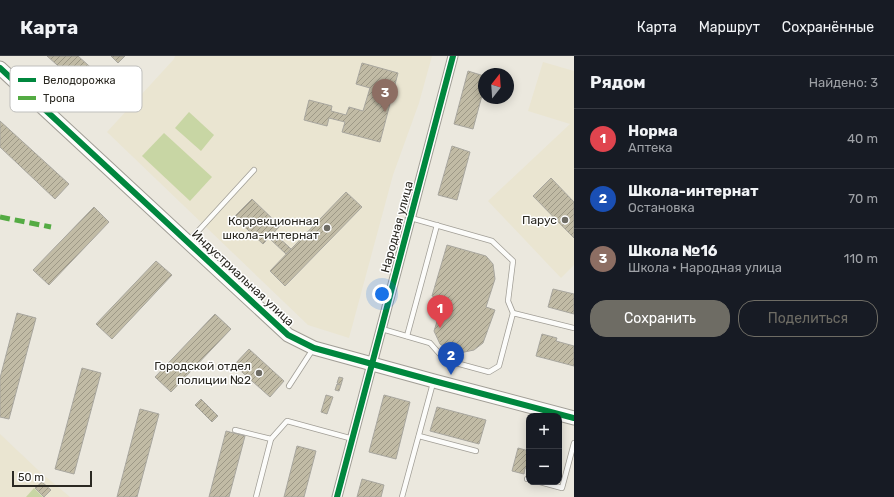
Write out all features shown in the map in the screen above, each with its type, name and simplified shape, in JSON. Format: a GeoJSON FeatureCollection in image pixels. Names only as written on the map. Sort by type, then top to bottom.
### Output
{"type":"FeatureCollection","features":[{"type":"Feature","properties":{"kind":"street","name":"Народная улица"},"geometry":{"type":"LineString","coordinates":[[337,497],[453,56]]}},
{"type":"Feature","properties":{"kind":"street","name":"Индустриальная улица"},"geometry":{"type":"LineString","coordinates":[[0,68],[10,77]]}},
{"type":"Feature","properties":{"kind":"street","name":"Индустриальная улица"},"geometry":{"type":"LineString","coordinates":[[48,112],[288,335],[314,348],[434,382],[574,418]]}},
{"type":"Feature","properties":{"kind":"lane"},"geometry":{"type":"LineString","coordinates":[[188,242],[254,170]]}},
{"type":"Feature","properties":{"kind":"lane"},"geometry":{"type":"LineString","coordinates":[[382,329],[430,343],[444,360],[489,372],[500,366],[513,313],[508,301],[513,261],[492,241],[411,218]]}},
{"type":"Feature","properties":{"kind":"lane"},"geometry":{"type":"LineString","coordinates":[[407,336],[437,225]]}},
{"type":"Feature","properties":{"kind":"lane"},"geometry":{"type":"LineString","coordinates":[[513,313],[574,328]]}},
{"type":"Feature","properties":{"kind":"lane"},"geometry":{"type":"LineString","coordinates":[[289,386],[314,348]]}},
{"type":"Feature","properties":{"kind":"lane"},"geometry":{"type":"LineString","coordinates":[[402,497],[434,382]]}},
{"type":"Feature","properties":{"kind":"lane"},"geometry":{"type":"LineString","coordinates":[[256,497],[271,439],[287,421],[353,439]]}},
{"type":"Feature","properties":{"kind":"lane"},"geometry":{"type":"LineString","coordinates":[[235,430],[271,439]]}},
{"type":"Feature","properties":{"kind":"lane"},"geometry":{"type":"LineString","coordinates":[[419,436],[476,451]]}},
{"type":"Feature","properties":{"kind":"lane"},"geometry":{"type":"LineString","coordinates":[[551,485],[562,488],[574,443]]}},
{"type":"Feature","properties":{"kind":"shaded area"},"geometry":{"type":"Polygon","coordinates":[[[175,56],[432,56],[419,103],[393,175],[349,338],[308,325],[107,132],[125,112],[142,112],[142,94],[174,59],[175,56]]]}},
{"type":"Feature","properties":{"kind":"shaded area"},"geometry":{"type":"Polygon","coordinates":[[[543,62],[574,71],[574,265],[561,278],[488,201],[570,124],[528,111],[543,62]]]}},
{"type":"Feature","properties":{"kind":"shaded area"},"geometry":{"type":"Polygon","coordinates":[[[0,434],[39,471],[70,497],[0,497],[0,434]]]}},
{"type":"Feature","properties":{"kind":"green space"},"geometry":{"type":"Polygon","coordinates":[[[189,112],[214,135],[201,151],[175,128],[189,112]]]}},
{"type":"Feature","properties":{"kind":"green space"},"geometry":{"type":"Polygon","coordinates":[[[164,133],[212,177],[190,201],[142,156],[164,133]]]}},
{"type":"Feature","properties":{"kind":"green space"},"geometry":{"type":"Polygon","coordinates":[[[34,488],[43,497],[26,497],[34,488]]]}},
{"type":"Feature","properties":{"kind":"building"},"geometry":{"type":"Polygon","coordinates":[[[47,56],[78,56],[89,66],[58,66],[47,56]]]}},
{"type":"Feature","properties":{"kind":"building"},"geometry":{"type":"Polygon","coordinates":[[[111,56],[125,56],[118,63],[111,56]]]}},
{"type":"Feature","properties":{"kind":"building"},"geometry":{"type":"Polygon","coordinates":[[[362,63],[398,73],[380,142],[342,132],[345,122],[329,118],[327,126],[304,120],[309,100],[332,106],[331,111],[346,115],[349,107],[363,111],[370,88],[356,84],[362,63]]]}},
{"type":"Feature","properties":{"kind":"building"},"geometry":{"type":"Polygon","coordinates":[[[468,71],[478,74],[478,104],[480,104],[473,129],[454,124],[468,71]]]}},
{"type":"Feature","properties":{"kind":"building"},"geometry":{"type":"Polygon","coordinates":[[[0,121],[69,184],[55,199],[0,147],[0,121]]]}},
{"type":"Feature","properties":{"kind":"building"},"geometry":{"type":"Polygon","coordinates":[[[452,146],[470,152],[457,200],[438,195],[452,146]]]}},
{"type":"Feature","properties":{"kind":"building","name":"Парус"},"geometry":{"type":"Polygon","coordinates":[[[551,178],[574,202],[574,238],[533,196],[551,178]]]}},
{"type":"Feature","properties":{"kind":"building","name":"Коррекционная школа-интернат"},"geometry":{"type":"Polygon","coordinates":[[[346,192],[362,207],[285,286],[270,271],[346,192]]]}},
{"type":"Feature","properties":{"kind":"building"},"geometry":{"type":"Polygon","coordinates":[[[252,199],[280,226],[263,244],[234,217],[252,199]]]}},
{"type":"Feature","properties":{"kind":"building"},"geometry":{"type":"Polygon","coordinates":[[[94,207],[109,222],[49,285],[33,270],[94,207]]]}},
{"type":"Feature","properties":{"kind":"building"},"geometry":{"type":"Polygon","coordinates":[[[274,233],[291,249],[286,254],[269,238],[274,233]]]}},
{"type":"Feature","properties":{"kind":"building"},"geometry":{"type":"Polygon","coordinates":[[[447,245],[486,256],[493,264],[495,279],[486,307],[495,310],[483,343],[474,350],[455,354],[440,344],[434,331],[444,300],[432,296],[447,245]]]}},
{"type":"Feature","properties":{"kind":"building"},"geometry":{"type":"Polygon","coordinates":[[[156,261],[172,275],[112,339],[96,324],[156,261]]]}},
{"type":"Feature","properties":{"kind":"building"},"geometry":{"type":"Polygon","coordinates":[[[553,289],[574,294],[574,314],[548,307],[553,289]]]}},
{"type":"Feature","properties":{"kind":"building"},"geometry":{"type":"Polygon","coordinates":[[[17,313],[36,318],[9,419],[0,417],[0,378],[17,313]]]}},
{"type":"Feature","properties":{"kind":"building"},"geometry":{"type":"Polygon","coordinates":[[[215,314],[231,329],[171,392],[155,377],[215,314]]]}},
{"type":"Feature","properties":{"kind":"building"},"geometry":{"type":"Polygon","coordinates":[[[542,334],[557,338],[556,341],[574,346],[574,366],[536,356],[542,334]]]}},
{"type":"Feature","properties":{"kind":"building","name":"Городской отдел полиции №2"},"geometry":{"type":"Polygon","coordinates":[[[249,349],[284,381],[270,397],[234,365],[249,349]]]}},
{"type":"Feature","properties":{"kind":"building"},"geometry":{"type":"Polygon","coordinates":[[[82,368],[101,373],[74,474],[55,469],[82,368]]]}},
{"type":"Feature","properties":{"kind":"building"},"geometry":{"type":"Polygon","coordinates":[[[339,377],[343,378],[341,385],[337,383],[339,377]]]}},
{"type":"Feature","properties":{"kind":"building"},"geometry":{"type":"Polygon","coordinates":[[[337,384],[341,385],[339,391],[335,390],[337,384]]]}},
{"type":"Feature","properties":{"kind":"building"},"geometry":{"type":"Polygon","coordinates":[[[326,395],[333,397],[327,414],[321,412],[326,395]]]}},
{"type":"Feature","properties":{"kind":"building"},"geometry":{"type":"Polygon","coordinates":[[[384,395],[410,402],[396,459],[369,452],[384,395]]]}},
{"type":"Feature","properties":{"kind":"building"},"geometry":{"type":"Polygon","coordinates":[[[201,399],[218,416],[212,422],[195,405],[201,399]]]}},
{"type":"Feature","properties":{"kind":"building"},"geometry":{"type":"Polygon","coordinates":[[[437,407],[486,420],[479,444],[430,431],[437,407]]]}},
{"type":"Feature","properties":{"kind":"building"},"geometry":{"type":"Polygon","coordinates":[[[140,409],[159,414],[137,497],[117,497],[140,409]]]}},
{"type":"Feature","properties":{"kind":"building"},"geometry":{"type":"Polygon","coordinates":[[[226,431],[245,436],[229,497],[209,497],[226,431]]]}},
{"type":"Feature","properties":{"kind":"building"},"geometry":{"type":"Polygon","coordinates":[[[297,446],[316,451],[304,497],[284,497],[297,446]]]}},
{"type":"Feature","properties":{"kind":"building"},"geometry":{"type":"Polygon","coordinates":[[[518,448],[526,450],[526,468],[524,474],[512,471],[518,448]]]}},
{"type":"Feature","properties":{"kind":"building"},"geometry":{"type":"Polygon","coordinates":[[[362,479],[384,485],[381,497],[357,497],[362,479]]]}},
{"type":"Feature","properties":{"kind":"building"},"geometry":{"type":"Polygon","coordinates":[[[42,482],[51,490],[44,497],[35,488],[42,482]]]}},
{"type":"Feature","properties":{"kind":"marked path"},"geometry":{"type":"LineString","coordinates":[[0,217],[51,227]]}},
{"type":"Feature","properties":{"kind":"cycle path"},"geometry":{"type":"LineString","coordinates":[[337,497],[453,56]]}},
{"type":"Feature","properties":{"kind":"cycle path"},"geometry":{"type":"LineString","coordinates":[[0,68],[10,77]]}},
{"type":"Feature","properties":{"kind":"cycle path"},"geometry":{"type":"LineString","coordinates":[[47,112],[288,335],[314,348],[574,418]]}},
{"type":"Feature","properties":{"kind":"place","name":"Школа №16"},"geometry":{"type":"Point","coordinates":[385,112]}},
{"type":"Feature","properties":{"kind":"place","name":"Парус"},"geometry":{"type":"Point","coordinates":[565,220]}},
{"type":"Feature","properties":{"kind":"place","name":"Коррекционная школа-интернат"},"geometry":{"type":"Point","coordinates":[327,228]}},
{"type":"Feature","properties":{"kind":"place","name":"Норма"},"geometry":{"type":"Point","coordinates":[440,328]}},
{"type":"Feature","properties":{"kind":"place","name":"Городской отдел полиции №2"},"geometry":{"type":"Point","coordinates":[259,373]}},
{"type":"Feature","properties":{"kind":"place","name":"Школа-интернат"},"geometry":{"type":"Point","coordinates":[451,375]}}]}
